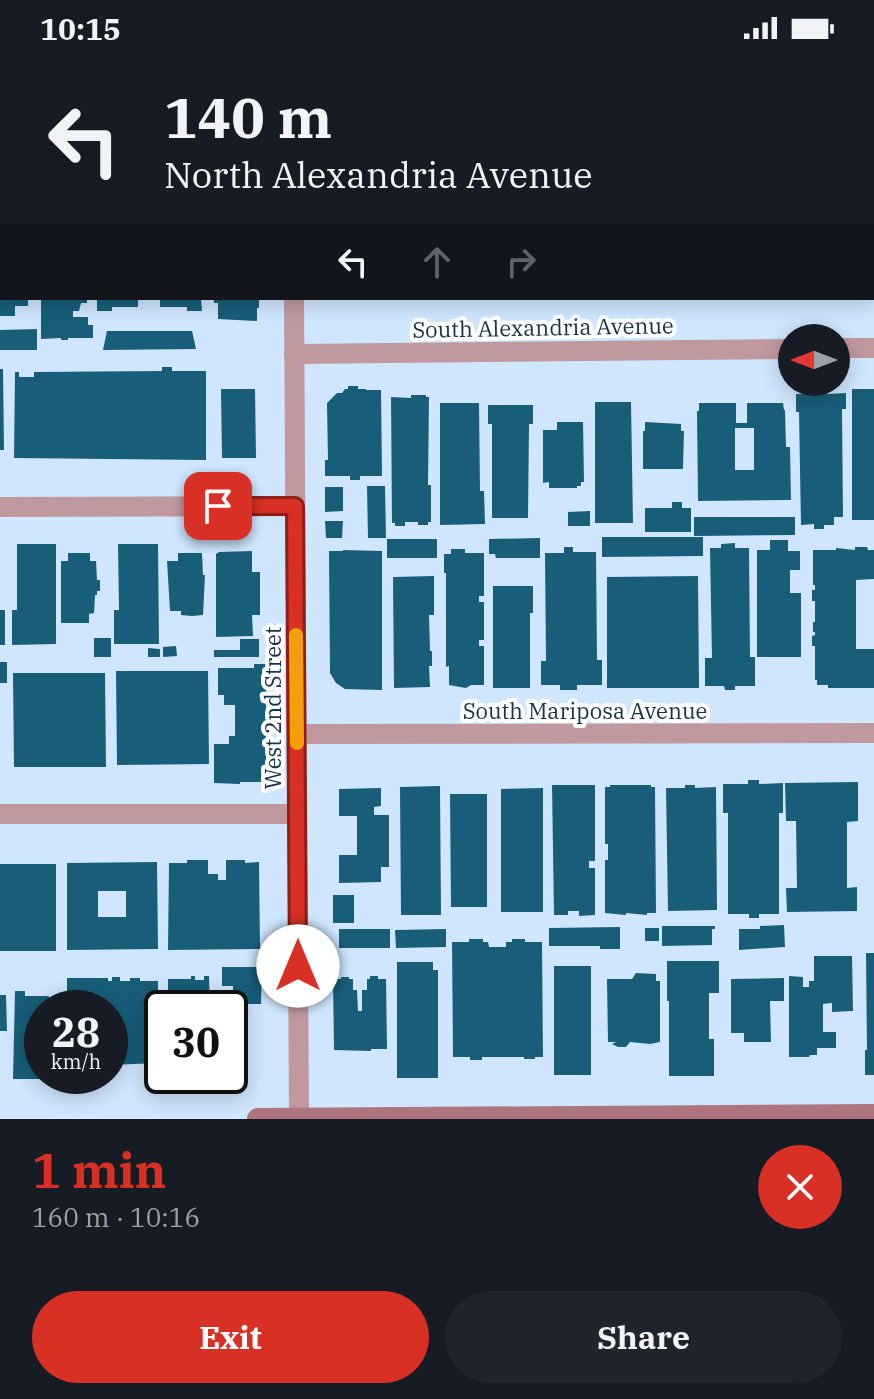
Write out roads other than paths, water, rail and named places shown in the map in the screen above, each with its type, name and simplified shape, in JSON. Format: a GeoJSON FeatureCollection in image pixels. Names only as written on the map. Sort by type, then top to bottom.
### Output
{"type":"FeatureCollection","features":[{"type":"Feature","properties":{"kind":"main road"},"geometry":{"type":"LineString","coordinates":[[258,1119],[874,1115]]}},
{"type":"Feature","properties":{"kind":"street","name":"West 2nd Street"},"geometry":{"type":"LineString","coordinates":[[294,300],[299,1119]]}},
{"type":"Feature","properties":{"kind":"street"},"geometry":{"type":"LineString","coordinates":[[850,348],[874,348]]}},
{"type":"Feature","properties":{"kind":"street","name":"South Alexandria Avenue"},"geometry":{"type":"LineString","coordinates":[[294,354],[778,349]]}},
{"type":"Feature","properties":{"kind":"street"},"geometry":{"type":"LineString","coordinates":[[0,507],[295,506]]}},
{"type":"Feature","properties":{"kind":"street","name":"South Mariposa Avenue"},"geometry":{"type":"LineString","coordinates":[[297,734],[874,733]]}},
{"type":"Feature","properties":{"kind":"street"},"geometry":{"type":"LineString","coordinates":[[0,814],[297,814]]}}]}
